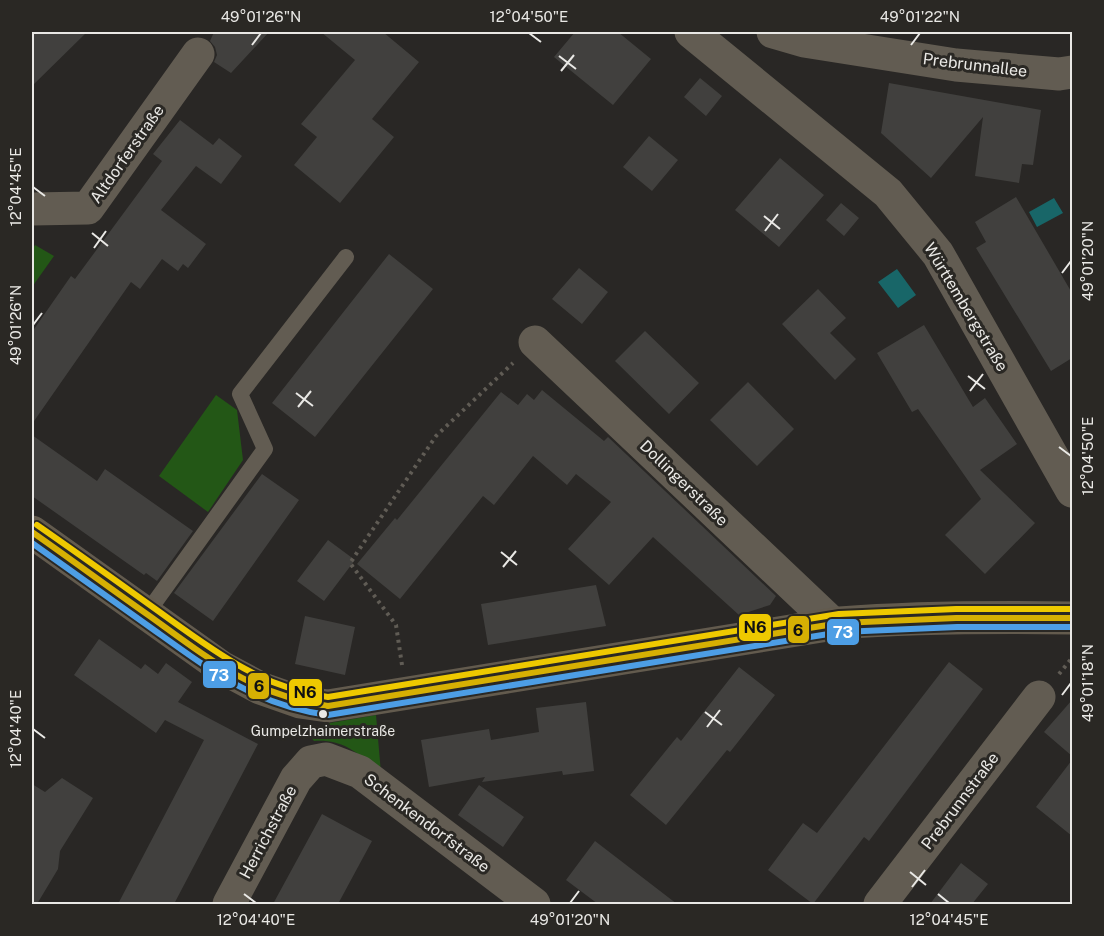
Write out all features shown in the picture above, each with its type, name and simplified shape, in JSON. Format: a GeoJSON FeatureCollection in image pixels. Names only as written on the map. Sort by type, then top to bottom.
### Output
{"type":"FeatureCollection","features":[{"type":"Feature","properties":{"kind":"street","name":"Württembergstraße"},"geometry":{"type":"LineString","coordinates":[[691,32],[888,193],[938,254],[1072,491]]}},
{"type":"Feature","properties":{"kind":"street","name":"Prebrunnallee"},"geometry":{"type":"LineString","coordinates":[[773,32],[804,41],[956,65],[1059,74],[1072,72]]}},
{"type":"Feature","properties":{"kind":"street","name":"Altdorferstraße"},"geometry":{"type":"LineString","coordinates":[[32,209],[88,208],[198,54]]}},
{"type":"Feature","properties":{"kind":"street","name":"Dollingerstraße"},"geometry":{"type":"LineString","coordinates":[[535,342],[832,624]]}},
{"type":"Feature","properties":{"kind":"street"},"geometry":{"type":"LineString","coordinates":[[32,532],[221,667],[260,688],[300,702],[328,706],[832,624],[904,618],[976,616],[1072,618]]}},
{"type":"Feature","properties":{"kind":"street","name":"Prebrunnstraße"},"geometry":{"type":"LineString","coordinates":[[880,904],[1039,697]]}},
{"type":"Feature","properties":{"kind":"street","name":"Schenkendorfstraße"},"geometry":{"type":"LineString","coordinates":[[311,762],[326,759],[360,772],[534,904]]}},
{"type":"Feature","properties":{"kind":"street","name":"Herrichstraße"},"geometry":{"type":"LineString","coordinates":[[229,904],[296,779],[311,762]]}},
{"type":"Feature","properties":{"kind":"lane"},"geometry":{"type":"LineString","coordinates":[[147,614],[265,450],[240,394],[346,257]]}},
{"type":"Feature","properties":{"kind":"path"},"geometry":{"type":"LineString","coordinates":[[407,693],[396,624],[350,563],[436,436],[535,342]]}},
{"type":"Feature","properties":{"kind":"green space"},"geometry":{"type":"Polygon","coordinates":[[[35,245],[54,256],[32,287],[32,250],[35,245]]]}},
{"type":"Feature","properties":{"kind":"green space"},"geometry":{"type":"Polygon","coordinates":[[[216,395],[237,410],[243,460],[208,512],[159,476],[216,395]]]}},
{"type":"Feature","properties":{"kind":"green space"},"geometry":{"type":"Polygon","coordinates":[[[376,715],[381,773],[343,745],[314,741],[310,736],[325,732],[324,724],[376,715]]]}},
{"type":"Feature","properties":{"kind":"water"},"geometry":{"type":"Polygon","coordinates":[[[1054,198],[1063,213],[1037,227],[1029,212],[1054,198]]]}},
{"type":"Feature","properties":{"kind":"water"},"geometry":{"type":"Polygon","coordinates":[[[897,269],[916,295],[898,308],[878,282],[897,269]]]}},
{"type":"Feature","properties":{"kind":"building"},"geometry":{"type":"Polygon","coordinates":[[[32,32],[87,32],[32,86],[32,32]]]}},
{"type":"Feature","properties":{"kind":"building"},"geometry":{"type":"Polygon","coordinates":[[[214,32],[269,32],[231,73],[214,62],[217,55],[210,41],[214,32]]]}},
{"type":"Feature","properties":{"kind":"building"},"geometry":{"type":"Polygon","coordinates":[[[321,32],[383,32],[419,62],[372,119],[394,137],[340,203],[294,165],[317,137],[301,124],[355,60],[321,32]]]}},
{"type":"Feature","properties":{"kind":"building"},"geometry":{"type":"Polygon","coordinates":[[[575,32],[618,32],[651,59],[613,105],[554,57],[575,32]]]}},
{"type":"Feature","properties":{"kind":"building"},"geometry":{"type":"Polygon","coordinates":[[[700,78],[722,96],[706,116],[684,97],[700,78]]]}},
{"type":"Feature","properties":{"kind":"building"},"geometry":{"type":"Polygon","coordinates":[[[889,83],[1041,110],[1033,165],[1022,164],[1019,183],[975,176],[983,117],[931,178],[881,133],[889,83]]]}},
{"type":"Feature","properties":{"kind":"building"},"geometry":{"type":"Polygon","coordinates":[[[180,120],[213,145],[219,138],[242,156],[221,184],[196,166],[161,210],[206,244],[188,268],[183,264],[178,271],[162,259],[140,289],[131,282],[32,424],[32,332],[71,276],[75,279],[162,161],[153,154],[180,120]]]}},
{"type":"Feature","properties":{"kind":"building"},"geometry":{"type":"Polygon","coordinates":[[[649,136],[678,160],[652,191],[623,167],[649,136]]]}},
{"type":"Feature","properties":{"kind":"building"},"geometry":{"type":"Polygon","coordinates":[[[780,158],[824,195],[779,247],[735,210],[780,158]]]}},
{"type":"Feature","properties":{"kind":"building"},"geometry":{"type":"Polygon","coordinates":[[[1016,197],[1072,293],[1072,358],[1051,371],[976,248],[986,242],[975,222],[1016,197]]]}},
{"type":"Feature","properties":{"kind":"building"},"geometry":{"type":"Polygon","coordinates":[[[841,203],[859,218],[844,236],[826,220],[841,203]]]}},
{"type":"Feature","properties":{"kind":"building"},"geometry":{"type":"Polygon","coordinates":[[[389,254],[433,289],[315,437],[272,403],[389,254]]]}},
{"type":"Feature","properties":{"kind":"building"},"geometry":{"type":"Polygon","coordinates":[[[579,268],[608,292],[582,324],[552,299],[579,268]]]}},
{"type":"Feature","properties":{"kind":"building"},"geometry":{"type":"Polygon","coordinates":[[[818,289],[846,318],[830,333],[856,359],[835,380],[782,324],[818,289]]]}},
{"type":"Feature","properties":{"kind":"building"},"geometry":{"type":"Polygon","coordinates":[[[924,325],[973,407],[985,398],[1017,444],[980,470],[1035,523],[985,574],[945,535],[981,499],[918,409],[912,412],[877,353],[924,325]]]}},
{"type":"Feature","properties":{"kind":"building"},"geometry":{"type":"Polygon","coordinates":[[[645,331],[699,383],[669,414],[615,361],[645,331]]]}},
{"type":"Feature","properties":{"kind":"building"},"geometry":{"type":"Polygon","coordinates":[[[748,382],[794,429],[757,466],[710,420],[748,382]]]}},
{"type":"Feature","properties":{"kind":"building"},"geometry":{"type":"Polygon","coordinates":[[[542,390],[604,441],[608,437],[776,596],[770,605],[739,615],[653,537],[609,585],[568,549],[611,502],[576,474],[567,485],[533,456],[494,505],[483,496],[400,599],[357,564],[395,518],[397,520],[501,392],[518,405],[527,394],[534,400],[542,390]]]}},
{"type":"Feature","properties":{"kind":"building"},"geometry":{"type":"Polygon","coordinates":[[[32,435],[97,481],[105,469],[193,531],[157,581],[146,573],[144,575],[32,496],[32,435]]]}},
{"type":"Feature","properties":{"kind":"building"},"geometry":{"type":"Polygon","coordinates":[[[262,474],[299,500],[213,621],[174,593],[262,474]]]}},
{"type":"Feature","properties":{"kind":"building"},"geometry":{"type":"Polygon","coordinates":[[[328,540],[355,560],[324,601],[297,581],[328,540]]]}},
{"type":"Feature","properties":{"kind":"building"},"geometry":{"type":"Polygon","coordinates":[[[596,585],[606,626],[488,645],[481,604],[596,585]]]}},
{"type":"Feature","properties":{"kind":"building"},"geometry":{"type":"Polygon","coordinates":[[[305,616],[355,627],[345,675],[295,664],[305,616]]]}},
{"type":"Feature","properties":{"kind":"building"},"geometry":{"type":"Polygon","coordinates":[[[99,639],[141,669],[145,664],[158,674],[166,663],[192,682],[178,702],[258,744],[174,904],[118,904],[204,740],[165,720],[156,733],[74,675],[99,639]]]}},
{"type":"Feature","properties":{"kind":"building"},"geometry":{"type":"Polygon","coordinates":[[[949,662],[983,689],[869,841],[864,837],[813,904],[768,870],[803,823],[817,833],[949,662]]]}},
{"type":"Feature","properties":{"kind":"building"},"geometry":{"type":"Polygon","coordinates":[[[739,667],[775,695],[730,752],[727,750],[666,825],[630,795],[677,737],[681,741],[739,667]]]}},
{"type":"Feature","properties":{"kind":"building"},"geometry":{"type":"Polygon","coordinates":[[[1072,700],[1072,756],[1044,732],[1072,700]]]}},
{"type":"Feature","properties":{"kind":"building"},"geometry":{"type":"Polygon","coordinates":[[[586,702],[594,771],[563,775],[562,771],[482,782],[485,777],[429,787],[421,740],[489,729],[491,740],[539,732],[536,708],[586,702]]]}},
{"type":"Feature","properties":{"kind":"building"},"geometry":{"type":"Polygon","coordinates":[[[1072,760],[1072,836],[1036,807],[1072,760]]]}},
{"type":"Feature","properties":{"kind":"building"},"geometry":{"type":"Polygon","coordinates":[[[62,778],[93,798],[60,851],[58,869],[37,904],[32,904],[32,784],[45,792],[62,778]]]}},
{"type":"Feature","properties":{"kind":"building"},"geometry":{"type":"Polygon","coordinates":[[[479,785],[524,817],[503,847],[458,815],[479,785]]]}},
{"type":"Feature","properties":{"kind":"building"},"geometry":{"type":"Polygon","coordinates":[[[322,814],[372,841],[338,904],[273,904],[322,814]]]}},
{"type":"Feature","properties":{"kind":"building"},"geometry":{"type":"Polygon","coordinates":[[[595,841],[677,904],[598,904],[566,880],[595,841]]]}},
{"type":"Feature","properties":{"kind":"building"},"geometry":{"type":"Polygon","coordinates":[[[961,863],[988,884],[972,904],[930,904],[961,863]]]}},
{"type":"Feature","properties":{"kind":"transit line","name":"N6"},"geometry":{"type":"LineString","coordinates":[[37,525],[236,664],[279,684],[328,697],[839,614],[956,609],[1072,609]]}},
{"type":"Feature","properties":{"kind":"transit line","name":"6"},"geometry":{"type":"LineString","coordinates":[[32,532],[213,661],[255,685],[302,701],[328,706],[840,623],[956,618],[1072,618]]}},
{"type":"Feature","properties":{"kind":"transit line","name":"73"},"geometry":{"type":"LineString","coordinates":[[32,543],[210,669],[232,682],[276,703],[328,715],[841,632],[957,627],[1072,627]]}},
{"type":"Feature","properties":{"kind":"place","name":"Gumpelzhaimerstraße"},"geometry":{"type":"Point","coordinates":[323,714]}}]}
